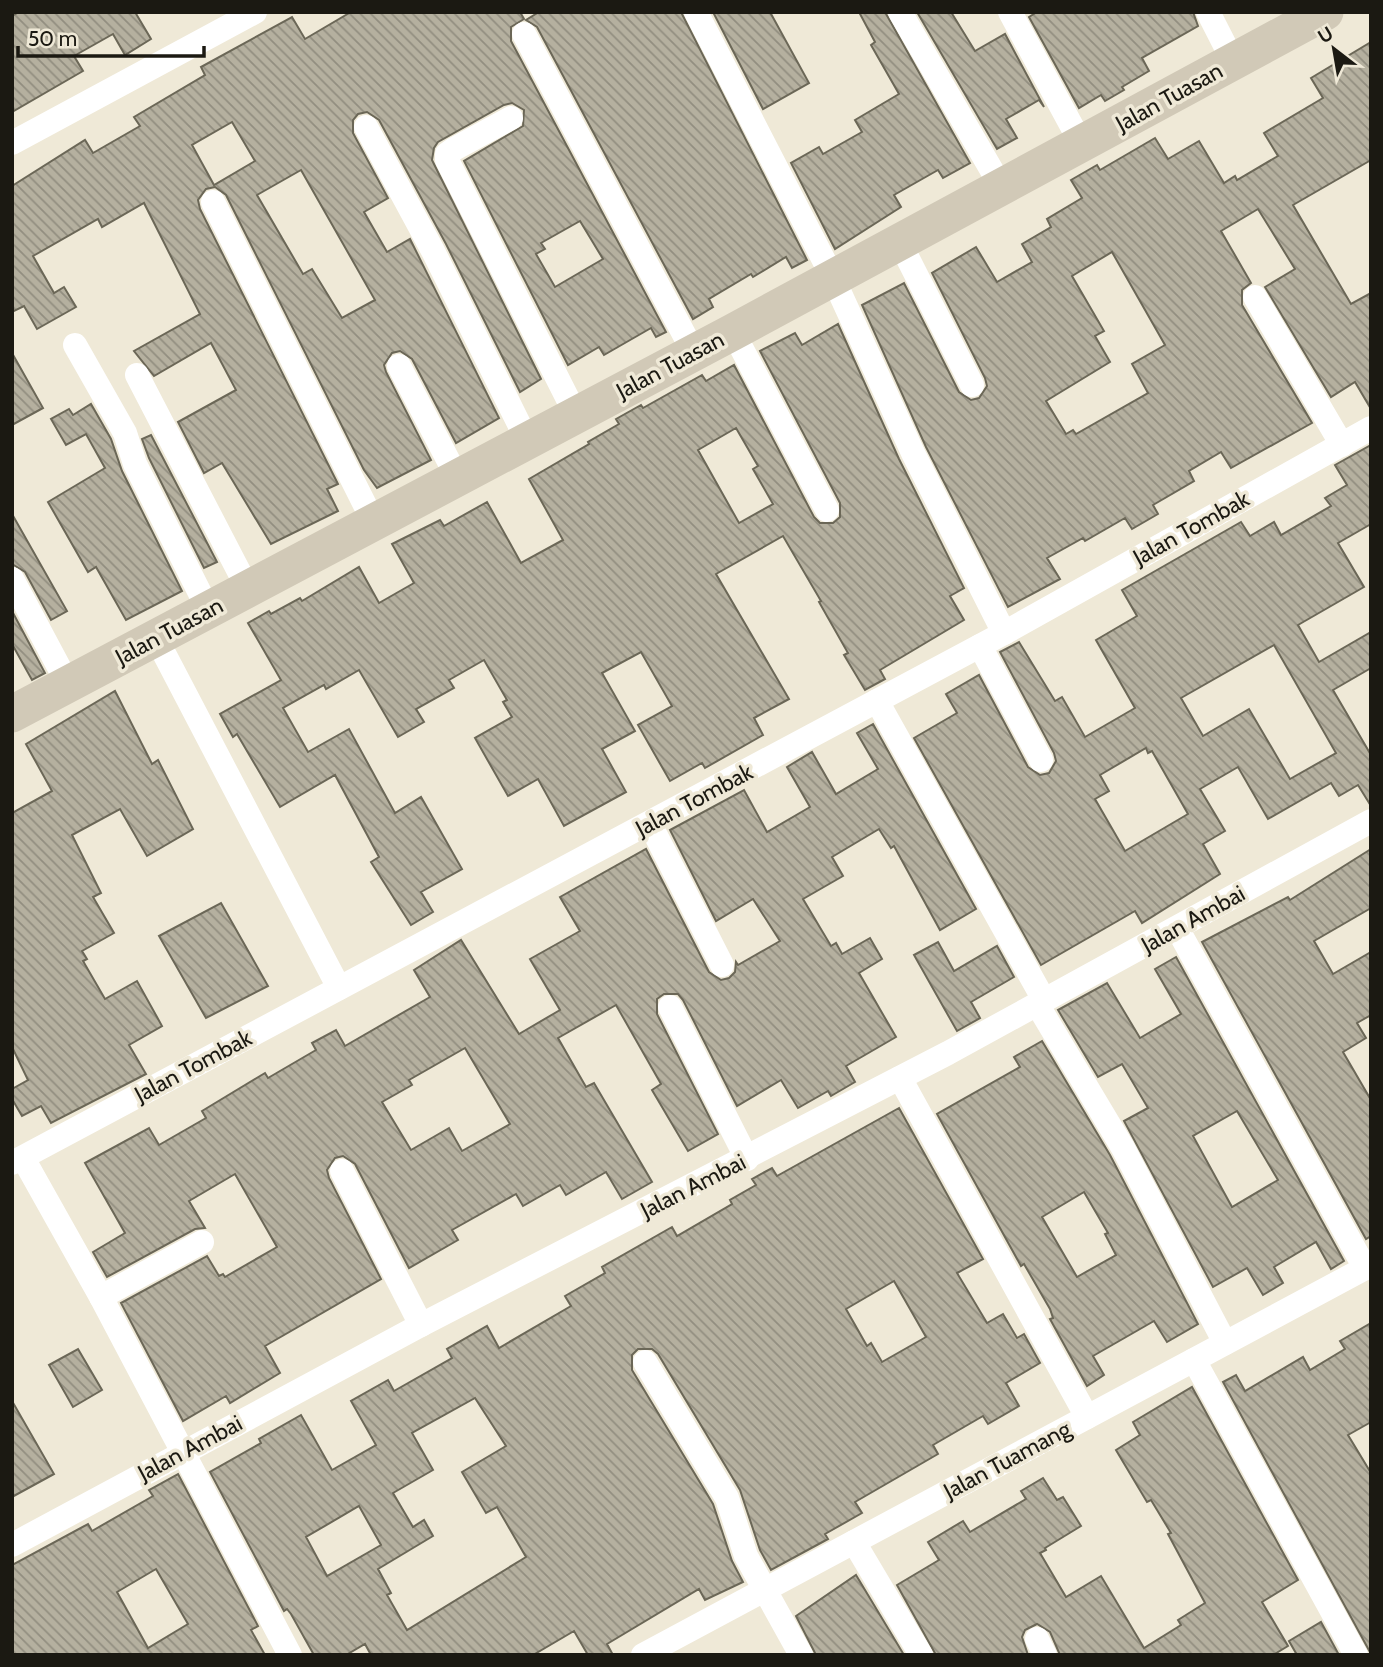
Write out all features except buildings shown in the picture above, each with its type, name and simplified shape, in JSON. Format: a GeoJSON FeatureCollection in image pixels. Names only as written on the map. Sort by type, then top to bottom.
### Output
{"type":"FeatureCollection","features":[{"type":"Feature","properties":{"kind":"street"},"geometry":{"type":"LineString","coordinates":[[12,143],[255,12]]}},
{"type":"Feature","properties":{"kind":"street"},"geometry":{"type":"LineString","coordinates":[[696,12],[833,278],[913,453],[1004,633]]}},
{"type":"Feature","properties":{"kind":"street"},"geometry":{"type":"LineString","coordinates":[[900,12],[1002,188]]}},
{"type":"Feature","properties":{"kind":"street"},"geometry":{"type":"LineString","coordinates":[[1010,12],[1082,145]]}},
{"type":"Feature","properties":{"kind":"street"},"geometry":{"type":"LineString","coordinates":[[1208,12],[1233,61]]}},
{"type":"Feature","properties":{"kind":"street","name":"Jalan Tuasan"},"geometry":{"type":"LineString","coordinates":[[12,714],[900,243],[1325,12]]}},
{"type":"Feature","properties":{"kind":"street"},"geometry":{"type":"LineString","coordinates":[[524,34],[694,353]]}},
{"type":"Feature","properties":{"kind":"street"},"geometry":{"type":"LineString","coordinates":[[511,118],[454,149],[447,154],[447,160],[576,415]]}},
{"type":"Feature","properties":{"kind":"street"},"geometry":{"type":"LineString","coordinates":[[366,127],[439,263],[527,440]]}},
{"type":"Feature","properties":{"kind":"street"},"geometry":{"type":"LineString","coordinates":[[213,202],[373,521]]}},
{"type":"Feature","properties":{"kind":"street"},"geometry":{"type":"LineString","coordinates":[[900,243],[972,385]]}},
{"type":"Feature","properties":{"kind":"street"},"geometry":{"type":"LineString","coordinates":[[1255,297],[1342,444]]}},
{"type":"Feature","properties":{"kind":"street"},"geometry":{"type":"LineString","coordinates":[[733,332],[827,510]]}},
{"type":"Feature","properties":{"kind":"street"},"geometry":{"type":"LineString","coordinates":[[75,345],[125,433],[135,464],[209,611]]}},
{"type":"Feature","properties":{"kind":"street"},"geometry":{"type":"LineString","coordinates":[[399,366],[457,477]]}},
{"type":"Feature","properties":{"kind":"street"},"geometry":{"type":"LineString","coordinates":[[137,375],[248,589]]}},
{"type":"Feature","properties":{"kind":"street","name":"Jalan Tombak"},"geometry":{"type":"LineString","coordinates":[[18,1161],[1004,633],[1371,428]]}},
{"type":"Feature","properties":{"kind":"street"},"geometry":{"type":"LineString","coordinates":[[12,579],[68,684]]}},
{"type":"Feature","properties":{"kind":"street"},"geometry":{"type":"LineString","coordinates":[[156,638],[339,988]]}},
{"type":"Feature","properties":{"kind":"street"},"geometry":{"type":"LineString","coordinates":[[980,646],[1041,760]]}},
{"type":"Feature","properties":{"kind":"street"},"geometry":{"type":"LineString","coordinates":[[877,701],[1123,1148],[1225,1343]]}},
{"type":"Feature","properties":{"kind":"street","name":"Jalan Ambai"},"geometry":{"type":"LineString","coordinates":[[12,1545],[182,1451],[421,1325],[900,1078],[1371,821]]}},
{"type":"Feature","properties":{"kind":"street"},"geometry":{"type":"LineString","coordinates":[[649,824],[722,965]]}},
{"type":"Feature","properties":{"kind":"street"},"geometry":{"type":"LineString","coordinates":[[1177,928],[1368,1267]]}},
{"type":"Feature","properties":{"kind":"street"},"geometry":{"type":"LineString","coordinates":[[670,1007],[747,1158]]}},
{"type":"Feature","properties":{"kind":"street"},"geometry":{"type":"LineString","coordinates":[[900,1078],[1087,1417]]}},
{"type":"Feature","properties":{"kind":"street"},"geometry":{"type":"LineString","coordinates":[[18,1161],[101,1297],[290,1655]]}},
{"type":"Feature","properties":{"kind":"street"},"geometry":{"type":"LineString","coordinates":[[342,1171],[421,1325]]}},
{"type":"Feature","properties":{"kind":"street"},"geometry":{"type":"LineString","coordinates":[[101,1297],[202,1242]]}},
{"type":"Feature","properties":{"kind":"street","name":"Jalan Tuamang"},"geometry":{"type":"LineString","coordinates":[[643,1655],[670,1649],[764,1590],[1368,1267]]}},
{"type":"Feature","properties":{"kind":"street"},"geometry":{"type":"LineString","coordinates":[[1194,1360],[1356,1655]]}},
{"type":"Feature","properties":{"kind":"street"},"geometry":{"type":"LineString","coordinates":[[645,1362],[727,1498],[746,1556],[801,1655]]}},
{"type":"Feature","properties":{"kind":"street"},"geometry":{"type":"LineString","coordinates":[[854,1542],[921,1655]]}}]}
